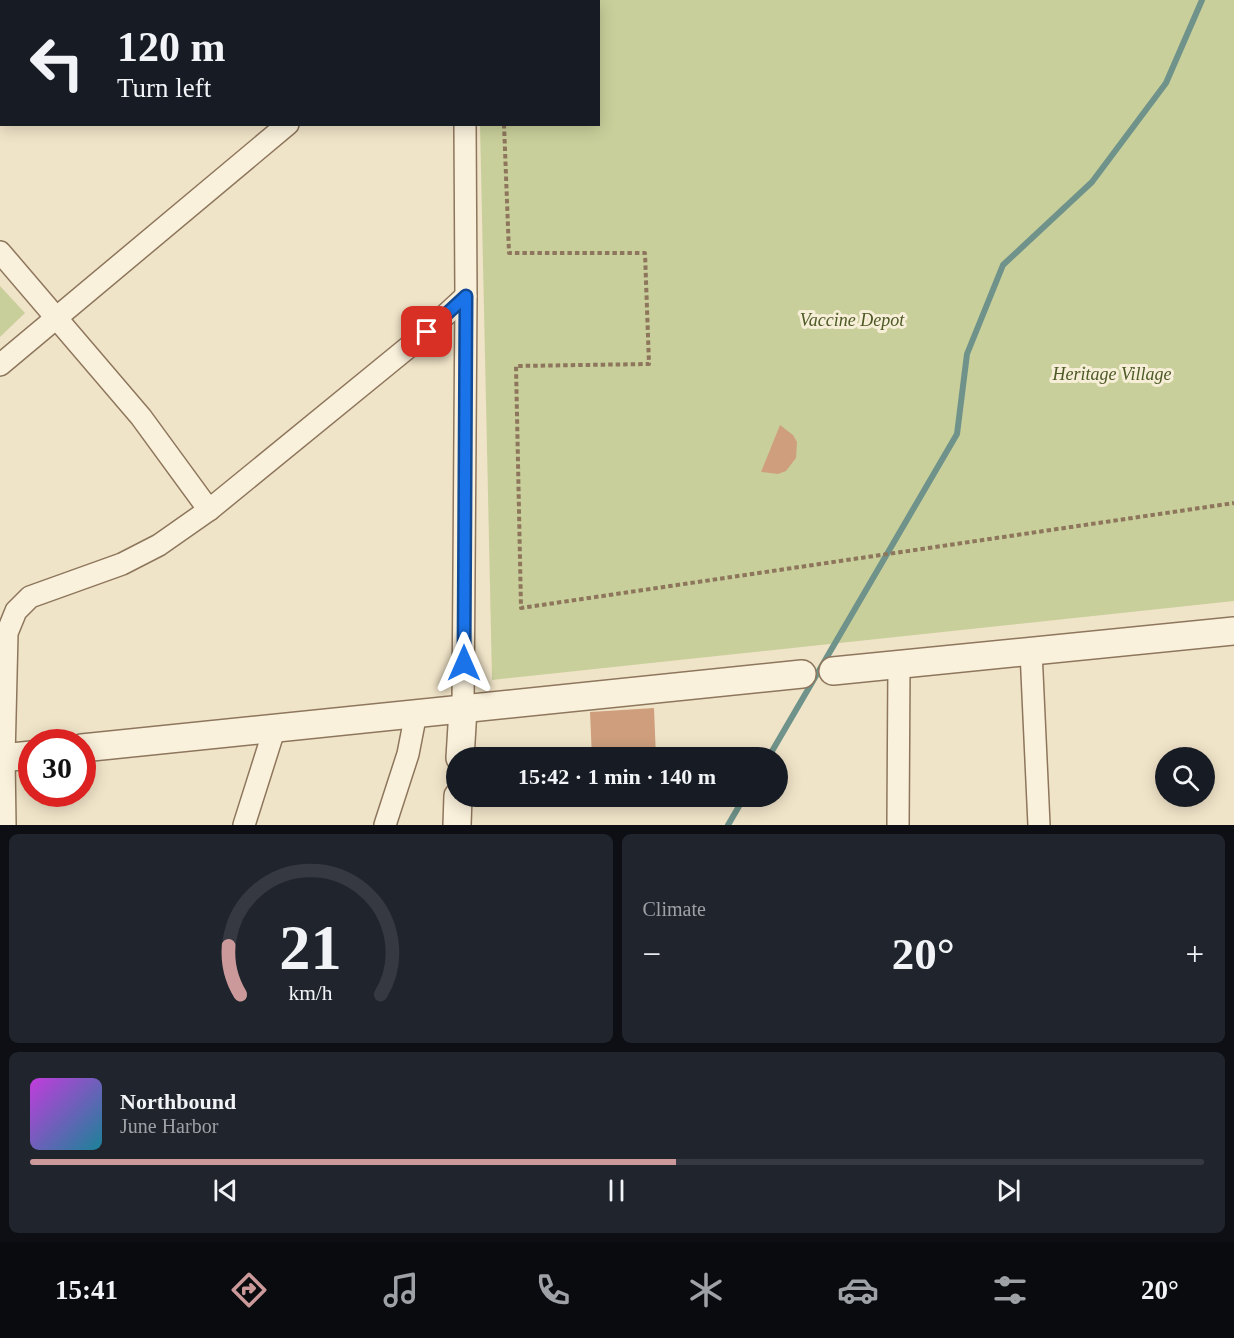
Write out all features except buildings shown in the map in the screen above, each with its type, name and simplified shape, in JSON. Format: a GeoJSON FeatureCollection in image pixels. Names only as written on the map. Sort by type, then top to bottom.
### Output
{"type":"FeatureCollection","features":[{"type":"Feature","properties":{"kind":"street"},"geometry":{"type":"LineString","coordinates":[[0,365],[286,126]]}},
{"type":"Feature","properties":{"kind":"street"},"geometry":{"type":"LineString","coordinates":[[461,747],[463,709],[466,296],[465,126]]}},
{"type":"Feature","properties":{"kind":"street"},"geometry":{"type":"LineString","coordinates":[[0,252],[141,417],[209,510]]}},
{"type":"Feature","properties":{"kind":"street"},"geometry":{"type":"LineString","coordinates":[[5,825],[2,758],[7,633],[16,611],[30,597],[122,564],[159,545],[209,510],[418,339],[466,296]]}},
{"type":"Feature","properties":{"kind":"street"},"geometry":{"type":"LineString","coordinates":[[833,671],[1234,631]]}},
{"type":"Feature","properties":{"kind":"street"},"geometry":{"type":"LineString","coordinates":[[1031,651],[1039,825]]}},
{"type":"Feature","properties":{"kind":"street"},"geometry":{"type":"LineString","coordinates":[[898,825],[899,664]]}},
{"type":"Feature","properties":{"kind":"street"},"geometry":{"type":"LineString","coordinates":[[96,746],[802,674]]}},
{"type":"Feature","properties":{"kind":"street"},"geometry":{"type":"LineString","coordinates":[[385,825],[408,753],[416,713]]}},
{"type":"Feature","properties":{"kind":"street"},"geometry":{"type":"LineString","coordinates":[[244,825],[275,727]]}},
{"type":"Feature","properties":{"kind":"street"},"geometry":{"type":"LineString","coordinates":[[2,758],[18,756]]}},
{"type":"Feature","properties":{"kind":"street"},"geometry":{"type":"LineString","coordinates":[[457,825],[458,807]]}},
{"type":"Feature","properties":{"kind":"path"},"geometry":{"type":"LineString","coordinates":[[504,126],[509,253],[645,253],[646,264],[649,364],[516,366],[521,608],[1234,503]]}},
{"type":"Feature","properties":{"kind":"green space","name":"Vaccine Depot"},"geometry":{"type":"Polygon","coordinates":[[[600,0],[1234,0],[1234,601],[492,680],[480,126],[600,126],[600,0]]]}},
{"type":"Feature","properties":{"kind":"green space"},"geometry":{"type":"Polygon","coordinates":[[[0,286],[25,313],[0,337],[0,286]]]}},
{"type":"Feature","properties":{"kind":"waterway"},"geometry":{"type":"LineString","coordinates":[[774,747],[957,434],[967,354],[1003,265],[1092,182],[1166,83],[1202,0]]}},
{"type":"Feature","properties":{"kind":"waterway"},"geometry":{"type":"LineString","coordinates":[[728,825],[739,807]]}},
{"type":"Feature","properties":{"kind":"route"},"geometry":{"type":"LineString","coordinates":[[427,332],[466,296],[464,663]]}},
{"type":"Feature","properties":{"kind":"park label","name":"Heritage Village"},"geometry":{"type":"Point","coordinates":[1112,374]}}]}
